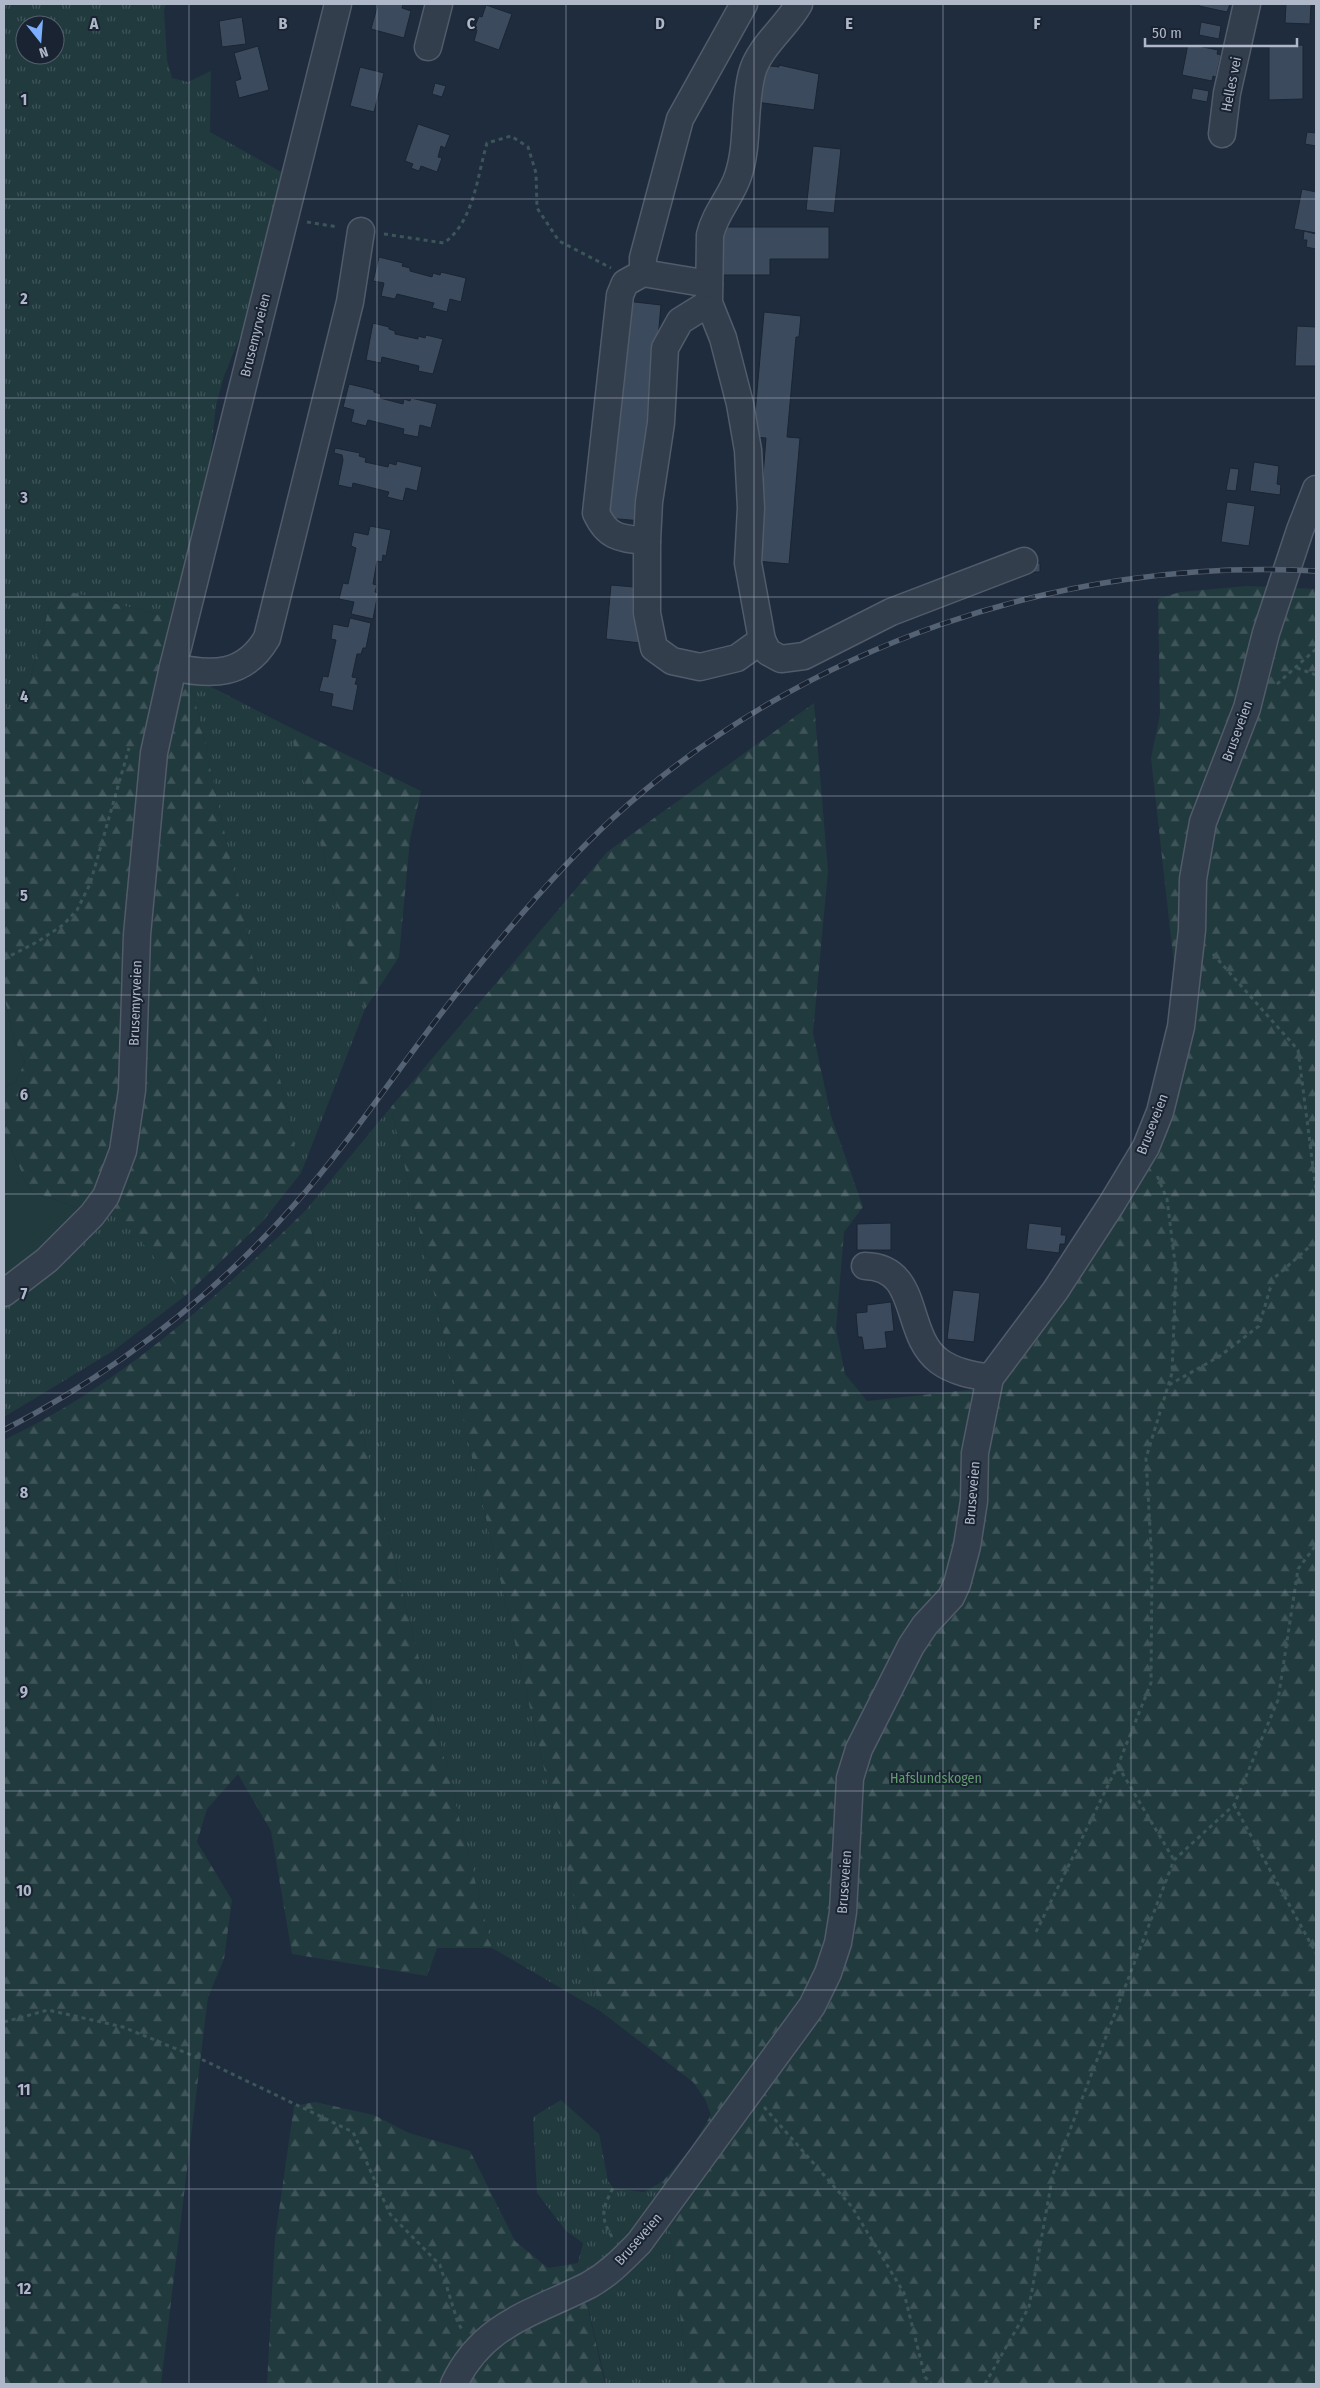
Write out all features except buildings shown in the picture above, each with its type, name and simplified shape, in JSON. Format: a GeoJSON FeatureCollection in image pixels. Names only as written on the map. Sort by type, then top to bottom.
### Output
{"type":"FeatureCollection","features":[{"type":"Feature","properties":{"kind":"street","name":"Brusemyrveien"},"geometry":{"type":"LineString","coordinates":[[4,1294],[54,1254],[92,1216],[106,1196],[123,1151],[132,1090],[137,935],[154,753],[173,667],[338,4]]}},
{"type":"Feature","properties":{"kind":"street"},"geometry":{"type":"LineString","coordinates":[[428,47],[439,4]]}},
{"type":"Feature","properties":{"kind":"street"},"geometry":{"type":"LineString","coordinates":[[647,541],[615,537],[601,524],[596,514],[606,405],[620,295],[625,283],[637,276],[680,119],[744,4]]}},
{"type":"Feature","properties":{"kind":"street"},"geometry":{"type":"LineString","coordinates":[[800,4],[763,53],[752,73],[746,103],[739,174],[712,225],[710,235],[709,293],[740,404],[748,450],[751,508],[748,562],[762,640],[768,652],[782,659],[804,656],[891,612],[1024,561]]}},
{"type":"Feature","properties":{"kind":"street","name":"Helles vei"},"geometry":{"type":"LineString","coordinates":[[1222,134],[1227,93],[1247,4]]}},
{"type":"Feature","properties":{"kind":"street"},"geometry":{"type":"LineString","coordinates":[[173,667],[202,674],[241,665],[258,654],[267,638],[350,302],[361,231]]}},
{"type":"Feature","properties":{"kind":"street"},"geometry":{"type":"LineString","coordinates":[[637,276],[709,293]]}},
{"type":"Feature","properties":{"kind":"street"},"geometry":{"type":"LineString","coordinates":[[709,293],[680,321],[665,348],[661,422],[649,502],[647,613],[654,648],[672,661],[700,667],[737,658],[762,640]]}},
{"type":"Feature","properties":{"kind":"street","name":"Bruseveien"},"geometry":{"type":"LineString","coordinates":[[454,2384],[489,2336],[518,2318],[605,2275],[630,2252],[751,2091],[812,2006],[838,1943],[844,1912],[850,1778],[859,1749],[912,1646],[925,1625],[951,1597],[957,1584],[967,1546],[974,1501],[976,1453],[990,1378],[1055,1291],[1146,1147],[1160,1112],[1181,1028],[1192,930],[1194,879],[1203,822],[1247,708],[1266,633],[1300,530],[1316,489]]}},
{"type":"Feature","properties":{"kind":"street"},"geometry":{"type":"LineString","coordinates":[[865,1266],[880,1266],[893,1273],[906,1295],[921,1337],[939,1361],[964,1374],[990,1378]]}},
{"type":"Feature","properties":{"kind":"path"},"geometry":{"type":"LineString","coordinates":[[284,218],[444,243],[456,234],[468,212],[486,143],[511,136],[528,147],[536,173],[537,208],[559,241],[637,276]]}},
{"type":"Feature","properties":{"kind":"path"},"geometry":{"type":"LineString","coordinates":[[1276,685],[1316,650]]}},
{"type":"Feature","properties":{"kind":"path"},"geometry":{"type":"LineString","coordinates":[[1297,668],[1316,676]]}},
{"type":"Feature","properties":{"kind":"path"},"geometry":{"type":"LineString","coordinates":[[4,959],[44,938],[63,925],[78,910],[93,875],[131,742]]}},
{"type":"Feature","properties":{"kind":"path"},"geometry":{"type":"LineString","coordinates":[[1192,930],[1298,1050],[1316,1190]]}},
{"type":"Feature","properties":{"kind":"path"},"geometry":{"type":"LineString","coordinates":[[1036,1932],[1118,1765],[1151,1683],[1152,1564],[1146,1458],[1172,1373],[1176,1271],[1167,1199],[1146,1147]]}},
{"type":"Feature","properties":{"kind":"path"},"geometry":{"type":"LineString","coordinates":[[1169,1385],[1220,1356],[1259,1326],[1273,1279],[1316,1241]]}},
{"type":"Feature","properties":{"kind":"path"},"geometry":{"type":"LineString","coordinates":[[985,2384],[1029,2307],[1053,2174],[1174,1860],[1234,1805],[1278,1700],[1298,1569],[1316,1545]]}},
{"type":"Feature","properties":{"kind":"path"},"geometry":{"type":"LineString","coordinates":[[1118,1765],[1174,1860]]}},
{"type":"Feature","properties":{"kind":"path"},"geometry":{"type":"LineString","coordinates":[[1234,1805],[1316,1953]]}},
{"type":"Feature","properties":{"kind":"path"},"geometry":{"type":"LineString","coordinates":[[4,2022],[48,2010],[122,2027],[201,2059],[353,2132],[390,2214],[440,2265],[458,2323],[477,2350]]}},
{"type":"Feature","properties":{"kind":"path"},"geometry":{"type":"LineString","coordinates":[[751,2091],[852,2207],[904,2293],[925,2377],[931,2384]]}},
{"type":"Feature","properties":{"kind":"path"},"geometry":{"type":"LineString","coordinates":[[613,2188],[605,2202],[603,2212],[604,2224],[612,2238],[630,2252]]}},
{"type":"Feature","properties":{"kind":"green space"},"geometry":{"type":"Polygon","coordinates":[[[4,4],[166,4],[164,10],[167,60],[172,78],[188,82],[211,71],[210,132],[283,173],[245,324],[224,376],[216,405],[209,470],[170,618],[71,592],[49,608],[24,703],[4,709],[4,4]]]}},
{"type":"Feature","properties":{"kind":"green space","name":"Hafslundskogen"},"geometry":{"type":"Polygon","coordinates":[[[1247,586],[1316,589],[1316,2384],[689,2384],[663,2181],[692,2147],[711,2115],[705,2099],[693,2082],[600,2011],[391,1107],[607,852],[814,703],[828,871],[813,1033],[831,1116],[863,1207],[844,1232],[836,1329],[845,1374],[867,1401],[977,1389],[1111,1205],[1181,1028],[1151,758],[1160,714],[1158,599],[1180,592],[1247,586]]]}},
{"type":"Feature","properties":{"kind":"green space"},"geometry":{"type":"Polygon","coordinates":[[[71,592],[170,618],[173,667],[194,696],[301,1173],[263,1221],[185,1296],[106,1197],[92,1215],[60,1201],[34,1193],[26,1183],[4,1131],[4,1088],[16,1081],[25,1061],[14,1039],[4,997],[4,709],[24,703],[49,608],[71,592]]]}},
{"type":"Feature","properties":{"kind":"green space"},"geometry":{"type":"Polygon","coordinates":[[[173,667],[289,727],[365,1009],[301,1173],[194,696],[173,667]]]}},
{"type":"Feature","properties":{"kind":"green space"},"geometry":{"type":"Polygon","coordinates":[[[289,727],[421,791],[410,839],[399,957],[365,1009],[289,727]]]}},
{"type":"Feature","properties":{"kind":"green space"},"geometry":{"type":"Polygon","coordinates":[[[4,997],[14,1039],[25,1061],[16,1081],[4,1088],[4,997]]]}},
{"type":"Feature","properties":{"kind":"green space"},"geometry":{"type":"Polygon","coordinates":[[[391,1107],[600,2011],[492,1948],[306,1210],[391,1107]]]}},
{"type":"Feature","properties":{"kind":"green space"},"geometry":{"type":"Polygon","coordinates":[[[4,1131],[26,1183],[34,1193],[60,1201],[92,1215],[4,1293],[4,1131]]]}},
{"type":"Feature","properties":{"kind":"green space"},"geometry":{"type":"Polygon","coordinates":[[[106,1196],[185,1296],[113,1351],[4,1417],[4,1293],[106,1196]]]}},
{"type":"Feature","properties":{"kind":"green space"},"geometry":{"type":"Polygon","coordinates":[[[306,1210],[492,1948],[437,1948],[427,1976],[292,1954],[271,1831],[238,1774],[207,1809],[197,1842],[232,1900],[224,1959],[208,1997],[161,2384],[4,2384],[4,1440],[47,1418],[127,1367],[237,1276],[306,1210]]]}},
{"type":"Feature","properties":{"kind":"green space"},"geometry":{"type":"Polygon","coordinates":[[[561,2100],[599,2134],[608,2181],[613,2188],[644,2192],[663,2181],[689,2384],[606,2384],[578,2263],[583,2243],[566,2231],[537,2193],[533,2117],[561,2100]]]}},
{"type":"Feature","properties":{"kind":"green space"},"geometry":{"type":"Polygon","coordinates":[[[315,2102],[374,2115],[409,2133],[470,2151],[515,2241],[548,2268],[578,2263],[605,2384],[267,2384],[275,2238],[294,2106],[315,2102]]]}},
{"type":"Feature","properties":{"kind":"railway"},"geometry":{"type":"LineString","coordinates":[[4,1430],[84,1384],[160,1331],[230,1271],[263,1239],[339,1151],[443,1011],[517,919],[593,837],[613,818],[687,757],[767,705],[851,661],[940,625],[1032,598],[1126,580],[1221,571],[1316,571]]}}]}
